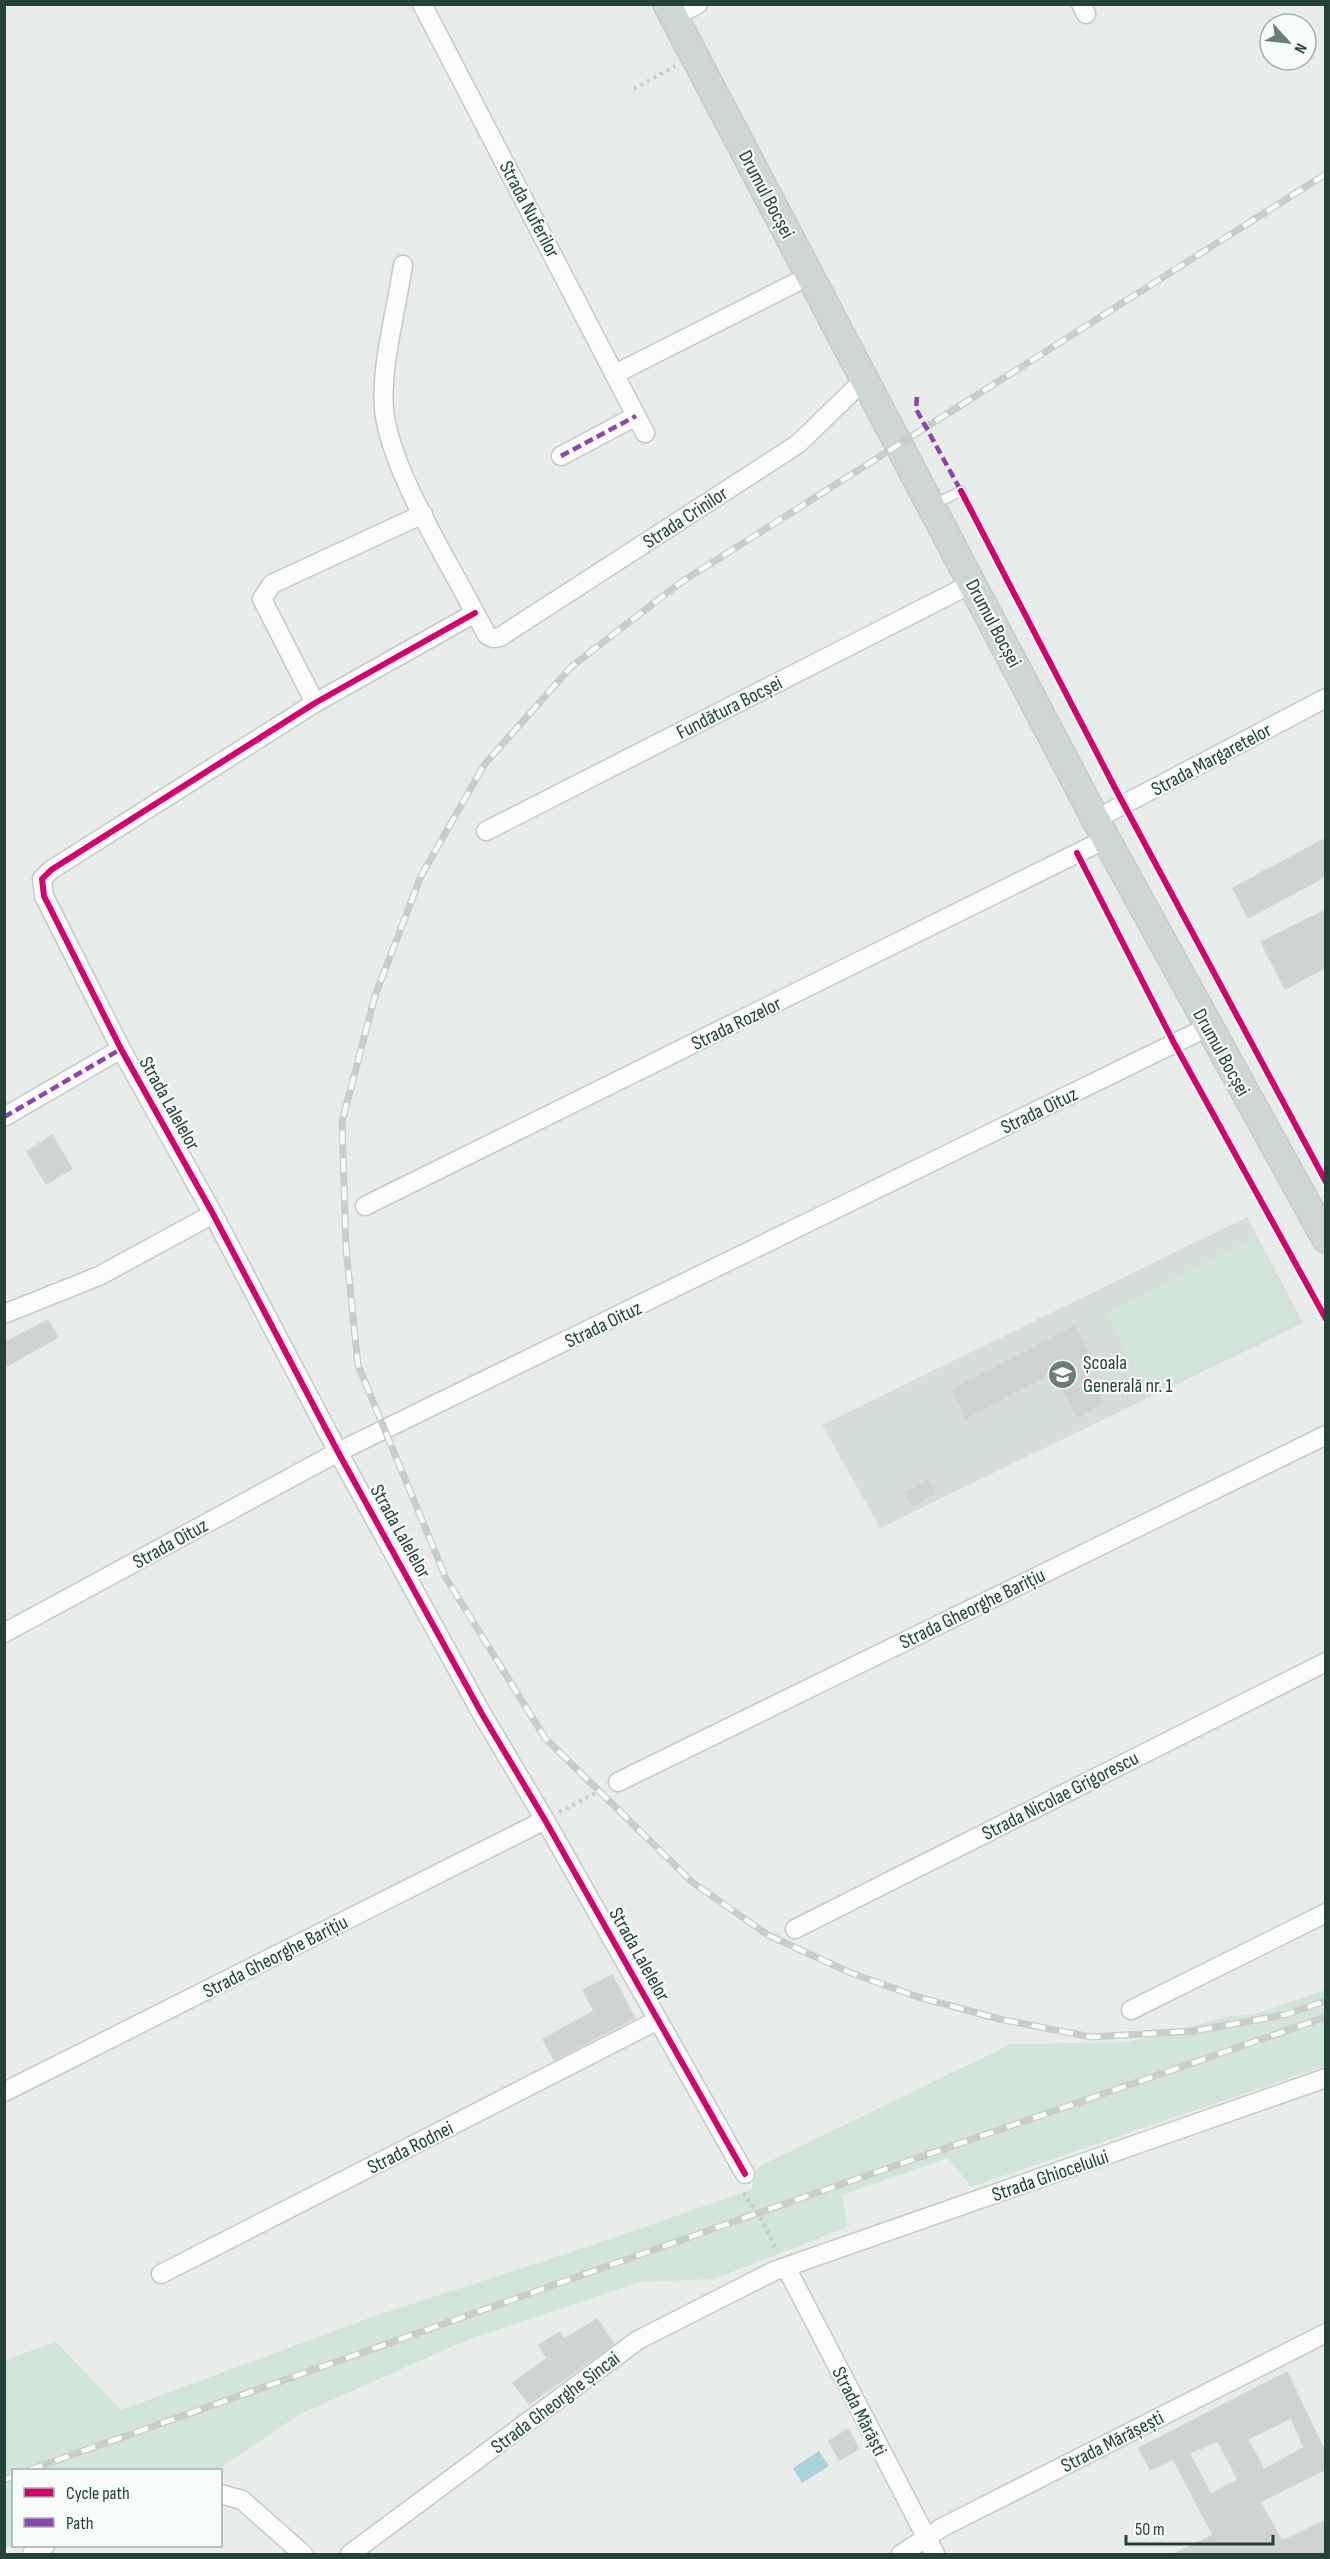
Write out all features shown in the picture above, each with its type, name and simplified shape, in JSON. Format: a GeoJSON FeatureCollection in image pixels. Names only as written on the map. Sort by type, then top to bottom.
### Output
{"type":"FeatureCollection","features":[{"type":"Feature","properties":{"kind":"main road","name":"Drumul Bocșei"},"geometry":{"type":"LineString","coordinates":[[671,11],[1101,829],[1326,1239]]}},
{"type":"Feature","properties":{"kind":"street"},"geometry":{"type":"LineString","coordinates":[[671,11],[698,4]]}},
{"type":"Feature","properties":{"kind":"street","name":"Strada Nuferilor"},"geometry":{"type":"LineString","coordinates":[[424,5],[645,433]]}},
{"type":"Feature","properties":{"kind":"street"},"geometry":{"type":"LineString","coordinates":[[403,265],[386,371],[384,409],[392,448],[423,514],[475,613],[315,703],[262,599],[272,584],[423,514]]}},
{"type":"Feature","properties":{"kind":"street"},"geometry":{"type":"LineString","coordinates":[[615,374],[809,276]]}},
{"type":"Feature","properties":{"kind":"street","name":"Strada Crinilor"},"geometry":{"type":"LineString","coordinates":[[475,613],[487,634],[493,638],[510,630],[798,444],[864,380]]}},
{"type":"Feature","properties":{"kind":"street"},"geometry":{"type":"LineString","coordinates":[[561,456],[636,416]]}},
{"type":"Feature","properties":{"kind":"street","name":"Fundătura Bocșei"},"geometry":{"type":"LineString","coordinates":[[486,831],[972,583]]}},
{"type":"Feature","properties":{"kind":"street","name":"Strada Margaretelor"},"geometry":{"type":"LineString","coordinates":[[1101,829],[1326,698]]}},
{"type":"Feature","properties":{"kind":"street","name":"Strada Lalelelor"},"geometry":{"type":"LineString","coordinates":[[315,703],[51,870],[42,879],[44,896],[121,1049],[213,1214],[339,1452],[482,1714],[545,1820],[744,2174]]}},
{"type":"Feature","properties":{"kind":"street","name":"Strada Rozelor"},"geometry":{"type":"LineString","coordinates":[[365,1206],[1101,829]]}},
{"type":"Feature","properties":{"kind":"street","name":"Strada Oituz"},"geometry":{"type":"LineString","coordinates":[[4,1633],[339,1452],[1208,1027]]}},
{"type":"Feature","properties":{"kind":"street"},"geometry":{"type":"LineString","coordinates":[[4,1117],[121,1049]]}},
{"type":"Feature","properties":{"kind":"street"},"geometry":{"type":"LineString","coordinates":[[4,1314],[99,1276],[213,1214]]}},
{"type":"Feature","properties":{"kind":"street","name":"Strada Gheorghe Barițiu"},"geometry":{"type":"LineString","coordinates":[[618,1782],[1326,1435]]}},
{"type":"Feature","properties":{"kind":"street","name":"Strada Nicolae Grigorescu"},"geometry":{"type":"LineString","coordinates":[[795,1929],[1326,1662]]}},
{"type":"Feature","properties":{"kind":"street","name":"Strada Gheorghe Barițiu"},"geometry":{"type":"LineString","coordinates":[[4,2092],[545,1820]]}},
{"type":"Feature","properties":{"kind":"street"},"geometry":{"type":"LineString","coordinates":[[1131,2010],[1326,1913]]}},
{"type":"Feature","properties":{"kind":"street","name":"Strada Rodnei"},"geometry":{"type":"LineString","coordinates":[[161,2274],[658,2020]]}},
{"type":"Feature","properties":{"kind":"street","name":"Strada Ghiocelului"},"geometry":{"type":"LineString","coordinates":[[780,2269],[1326,2078]]}},
{"type":"Feature","properties":{"kind":"street","name":"Strada Mărăști"},"geometry":{"type":"LineString","coordinates":[[780,2269],[935,2554]]}},
{"type":"Feature","properties":{"kind":"street","name":"Strada Gheorghe Șincai"},"geometry":{"type":"LineString","coordinates":[[350,2554],[638,2340],[780,2269]]}},
{"type":"Feature","properties":{"kind":"street","name":"Strada Mărășești"},"geometry":{"type":"LineString","coordinates":[[901,2554],[926,2537],[1326,2333]]}},
{"type":"Feature","properties":{"kind":"street"},"geometry":{"type":"LineString","coordinates":[[222,2495],[242,2500],[303,2554]]}},
{"type":"Feature","properties":{"kind":"lane"},"geometry":{"type":"LineString","coordinates":[[931,506],[961,491]]}},
{"type":"Feature","properties":{"kind":"path"},"geometry":{"type":"LineString","coordinates":[[634,89],[694,56]]}},
{"type":"Feature","properties":{"kind":"path"},"geometry":{"type":"LineString","coordinates":[[545,1820],[618,1782]]}},
{"type":"Feature","properties":{"kind":"path"},"geometry":{"type":"LineString","coordinates":[[744,2174],[734,2180],[758,2213],[780,2269]]}},
{"type":"Feature","properties":{"kind":"shaded area","name":"Școala Generală nr. 1"},"geometry":{"type":"Polygon","coordinates":[[[1247,1217],[1303,1323],[880,1528],[822,1425],[1247,1217]]]}},
{"type":"Feature","properties":{"kind":"green space"},"geometry":{"type":"Polygon","coordinates":[[[1255,1238],[1297,1320],[1149,1395],[1107,1313],[1255,1238]]]}},
{"type":"Feature","properties":{"kind":"green space"},"geometry":{"type":"Polygon","coordinates":[[[1325,1990],[1325,2066],[971,2187],[948,2158],[842,2195],[847,2227],[714,2279],[640,2282],[467,2340],[300,2414],[218,2469],[12,2469],[12,2545],[5,2548],[5,2360],[56,2342],[121,2410],[372,2317],[751,2190],[758,2167],[1011,2044],[1129,2042],[1232,2016],[1254,2014],[1325,1990]]]}},
{"type":"Feature","properties":{"kind":"water"},"geometry":{"type":"Polygon","coordinates":[[[819,2451],[829,2466],[802,2483],[793,2468],[819,2451]]]}},
{"type":"Feature","properties":{"kind":"building"},"geometry":{"type":"Polygon","coordinates":[[[1326,838],[1326,876],[1248,918],[1233,888],[1326,838]]]}},
{"type":"Feature","properties":{"kind":"building"},"geometry":{"type":"Polygon","coordinates":[[[1326,910],[1326,967],[1285,989],[1261,942],[1326,910]]]}},
{"type":"Feature","properties":{"kind":"building"},"geometry":{"type":"Polygon","coordinates":[[[52,1135],[72,1169],[46,1184],[27,1152],[52,1135]]]}},
{"type":"Feature","properties":{"kind":"building"},"geometry":{"type":"Polygon","coordinates":[[[48,1320],[58,1337],[4,1368],[4,1343],[48,1320]]]}},
{"type":"Feature","properties":{"kind":"building"},"geometry":{"type":"Polygon","coordinates":[[[1075,1326],[1090,1355],[1081,1360],[1103,1403],[1077,1417],[1053,1372],[966,1418],[952,1390],[1075,1326]]]}},
{"type":"Feature","properties":{"kind":"building"},"geometry":{"type":"Polygon","coordinates":[[[928,1480],[935,1494],[912,1506],[905,1492],[928,1480]]]}},
{"type":"Feature","properties":{"kind":"building"},"geometry":{"type":"Polygon","coordinates":[[[612,1975],[635,2018],[554,2060],[543,2039],[594,2011],[583,1990],[612,1975]]]}},
{"type":"Feature","properties":{"kind":"building"},"geometry":{"type":"Polygon","coordinates":[[[597,2319],[614,2344],[529,2404],[513,2383],[547,2358],[539,2345],[560,2332],[564,2339],[597,2319]]]}},
{"type":"Feature","properties":{"kind":"building"},"geometry":{"type":"Polygon","coordinates":[[[1287,2372],[1326,2454],[1326,2469],[1260,2502],[1282,2541],[1326,2520],[1326,2554],[1174,2554],[1213,2535],[1173,2459],[1150,2470],[1139,2448],[1287,2372]],[[1291,2418],[1248,2439],[1264,2470],[1304,2447],[1291,2418]],[[1218,2441],[1189,2453],[1211,2494],[1238,2480],[1218,2441]]]}},
{"type":"Feature","properties":{"kind":"building"},"geometry":{"type":"Polygon","coordinates":[[[848,2429],[859,2449],[839,2460],[829,2441],[848,2429]]]}},
{"type":"Feature","properties":{"kind":"railway"},"geometry":{"type":"LineString","coordinates":[[1326,174],[680,583],[571,667],[484,765],[421,876],[375,996],[342,1122],[346,1248],[358,1365],[446,1578],[545,1738],[692,1882],[768,1935],[851,1973],[918,1997],[999,2019],[1091,2037],[1194,2031],[1284,2015],[1326,2001]]}},
{"type":"Feature","properties":{"kind":"railway"},"geometry":{"type":"LineString","coordinates":[[32,2469],[758,2213],[1326,2017]]}},
{"type":"Feature","properties":{"kind":"railway"},"geometry":{"type":"LineString","coordinates":[[4,2480],[12,2477]]}},
{"type":"Feature","properties":{"kind":"marked path"},"geometry":{"type":"LineString","coordinates":[[917,397],[916,409],[961,491]]}},
{"type":"Feature","properties":{"kind":"marked path"},"geometry":{"type":"LineString","coordinates":[[561,456],[636,416]]}},
{"type":"Feature","properties":{"kind":"marked path"},"geometry":{"type":"LineString","coordinates":[[4,1117],[121,1049]]}},
{"type":"Feature","properties":{"kind":"cycle path"},"geometry":{"type":"LineString","coordinates":[[961,491],[1115,788],[1326,1182]]}},
{"type":"Feature","properties":{"kind":"cycle path"},"geometry":{"type":"LineString","coordinates":[[475,613],[315,703],[51,870],[42,879],[44,896],[121,1049],[213,1214],[338,1452],[482,1714],[545,1820],[745,2174]]}},
{"type":"Feature","properties":{"kind":"cycle path"},"geometry":{"type":"LineString","coordinates":[[1077,853],[1174,1043],[1326,1319]]}},
{"type":"Feature","properties":{"kind":"place","name":"Școala Generală nr. 1"},"geometry":{"type":"Point","coordinates":[1062,1374]}}]}
